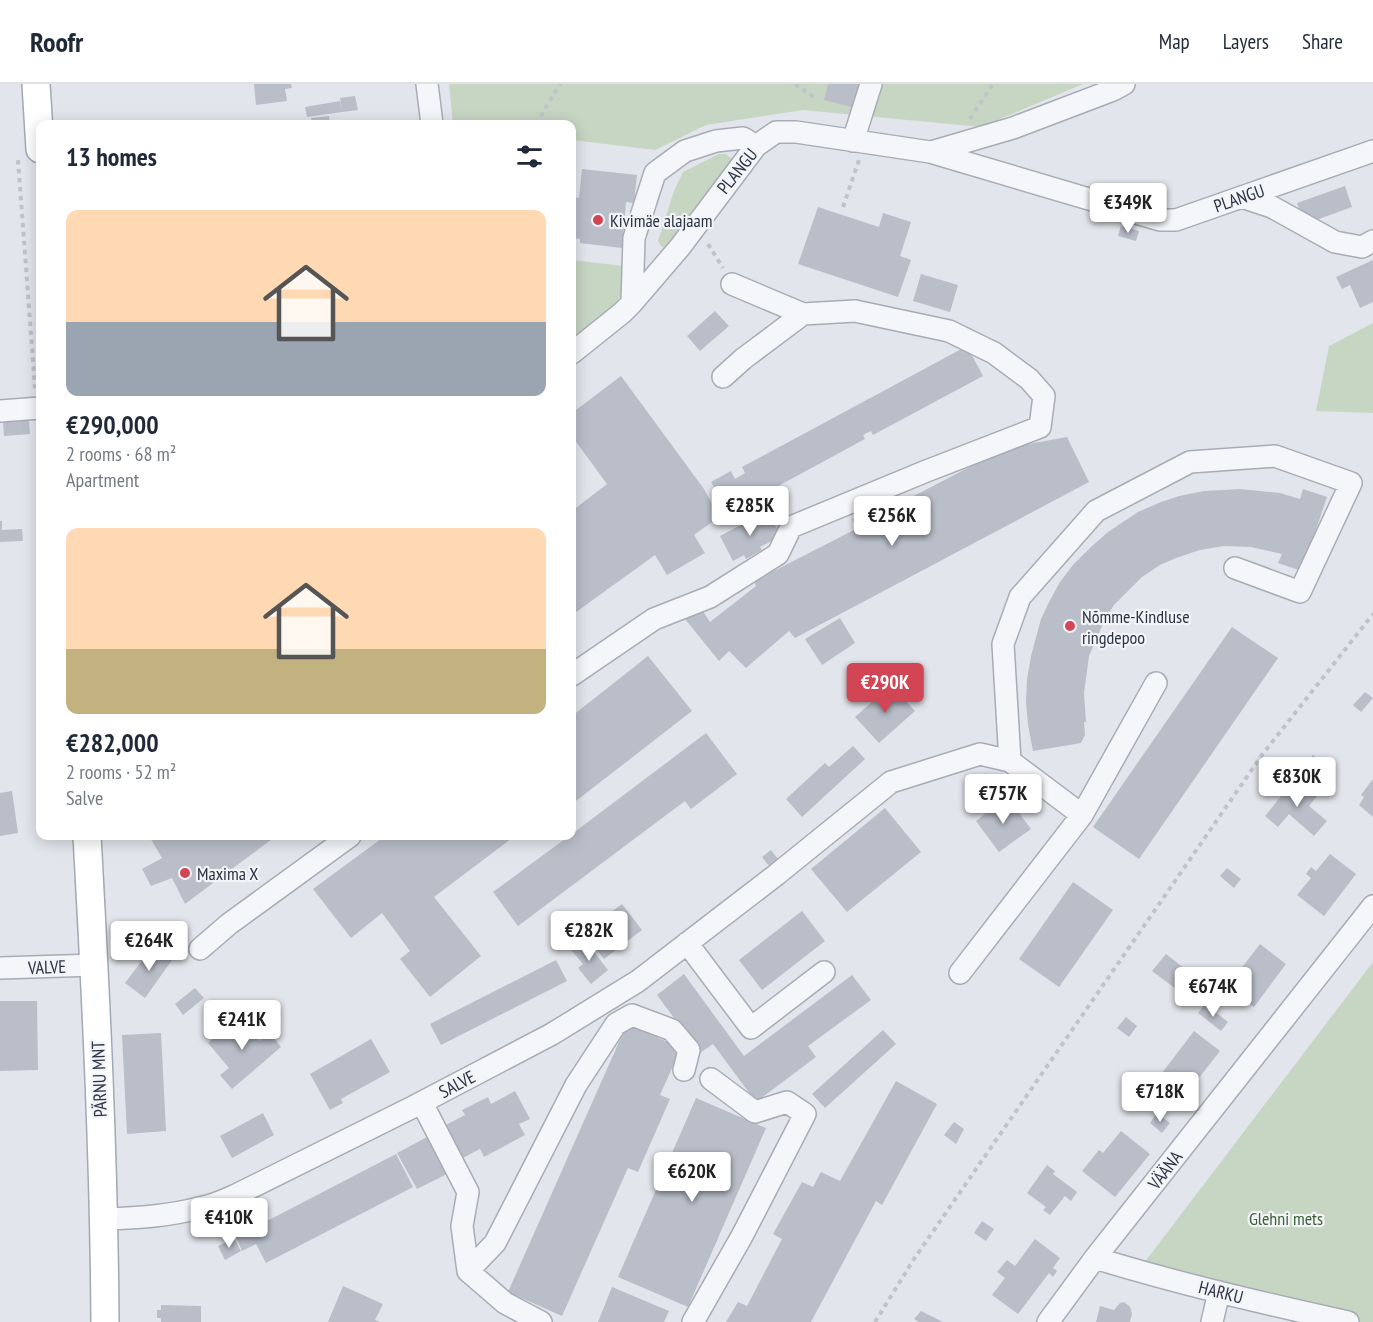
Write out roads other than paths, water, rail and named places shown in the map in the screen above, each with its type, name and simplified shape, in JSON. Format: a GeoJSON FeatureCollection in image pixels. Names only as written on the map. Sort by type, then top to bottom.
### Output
{"type":"FeatureCollection","features":[{"type":"Feature","properties":{"kind":"main road"},"geometry":{"type":"LineString","coordinates":[[29,150],[36,84]]}},
{"type":"Feature","properties":{"kind":"main road","name":"PÄRNU MNT"},"geometry":{"type":"LineString","coordinates":[[87,840],[95,965],[105,1219],[105,1322]]}},
{"type":"Feature","properties":{"kind":"street"},"geometry":{"type":"LineString","coordinates":[[427,84],[432,120]]}},
{"type":"Feature","properties":{"kind":"street"},"geometry":{"type":"LineString","coordinates":[[859,141],[870,84]]}},
{"type":"Feature","properties":{"kind":"street","name":"PLANGU"},"geometry":{"type":"LineString","coordinates":[[930,152],[1012,128],[1124,84]]}},
{"type":"Feature","properties":{"kind":"street","name":"PLANGU"},"geometry":{"type":"LineString","coordinates":[[576,350],[632,303],[680,247],[756,146],[776,132],[796,132],[930,152],[1160,220],[1176,220],[1373,152]]}},
{"type":"Feature","properties":{"kind":"street"},"geometry":{"type":"LineString","coordinates":[[632,303],[634,238],[655,173],[685,151],[716,141],[743,138],[756,146]]}},
{"type":"Feature","properties":{"kind":"street"},"geometry":{"type":"LineString","coordinates":[[1242,197],[1272,207],[1335,242],[1362,247],[1373,241]]}},
{"type":"Feature","properties":{"kind":"street"},"geometry":{"type":"LineString","coordinates":[[576,672],[654,620],[710,597],[778,555],[791,527],[1040,427],[1044,396],[1029,379],[994,353],[949,331],[855,311],[803,314],[732,284]]}},
{"type":"Feature","properties":{"kind":"street"},"geometry":{"type":"LineString","coordinates":[[723,377],[803,314]]}},
{"type":"Feature","properties":{"kind":"street"},"geometry":{"type":"LineString","coordinates":[[0,411],[36,408]]}},
{"type":"Feature","properties":{"kind":"street"},"geometry":{"type":"LineString","coordinates":[[1082,815],[1010,760],[1003,644],[1020,597],[1096,511],[1190,462],[1275,456],[1351,483],[1300,592],[1235,568]]}},
{"type":"Feature","properties":{"kind":"street"},"geometry":{"type":"LineString","coordinates":[[960,973],[1082,815],[1156,683]]}},
{"type":"Feature","properties":{"kind":"street","name":"SALVE"},"geometry":{"type":"LineString","coordinates":[[105,1219],[151,1217],[205,1207],[234,1196],[422,1102],[552,1034],[638,981],[776,875],[891,782],[980,754],[1010,760]]}},
{"type":"Feature","properties":{"kind":"street"},"geometry":{"type":"LineString","coordinates":[[200,949],[229,924],[344,840]]}},
{"type":"Feature","properties":{"kind":"street","name":"VÄÄNA"},"geometry":{"type":"LineString","coordinates":[[1048,1322],[1095,1258],[1373,906]]}},
{"type":"Feature","properties":{"kind":"street"},"geometry":{"type":"LineString","coordinates":[[687,943],[751,1028],[824,972]]}},
{"type":"Feature","properties":{"kind":"street","name":"VALVE"},"geometry":{"type":"LineString","coordinates":[[0,968],[95,965]]}},
{"type":"Feature","properties":{"kind":"street"},"geometry":{"type":"LineString","coordinates":[[468,1271],[495,1243],[576,1085],[616,1024],[632,1015],[672,1030],[689,1050],[684,1070]]}},
{"type":"Feature","properties":{"kind":"street"},"geometry":{"type":"LineString","coordinates":[[693,1322],[742,1236],[805,1114],[787,1102],[755,1112],[711,1079]]}},
{"type":"Feature","properties":{"kind":"street"},"geometry":{"type":"LineString","coordinates":[[422,1102],[468,1192],[462,1226],[468,1271],[504,1302],[541,1322]]}},
{"type":"Feature","properties":{"kind":"street","name":"HARKU"},"geometry":{"type":"LineString","coordinates":[[1095,1258],[1219,1292],[1348,1322]]}},
{"type":"Feature","properties":{"kind":"street"},"geometry":{"type":"LineString","coordinates":[[1212,1322],[1219,1292]]}},
{"type":"Feature","properties":{"kind":"place","name":"Kivimäe alajaam"},"geometry":{"type":"Point","coordinates":[598,220]}},
{"type":"Feature","properties":{"kind":"place","name":"Nõmme-Kindluse ringdepoo"},"geometry":{"type":"Point","coordinates":[1070,626]}},
{"type":"Feature","properties":{"kind":"place","name":"Maxima X"},"geometry":{"type":"Point","coordinates":[185,873]}},
{"type":"Feature","properties":{"kind":"park label","name":"Glehni mets"},"geometry":{"type":"Point","coordinates":[1286,1218]}}]}
